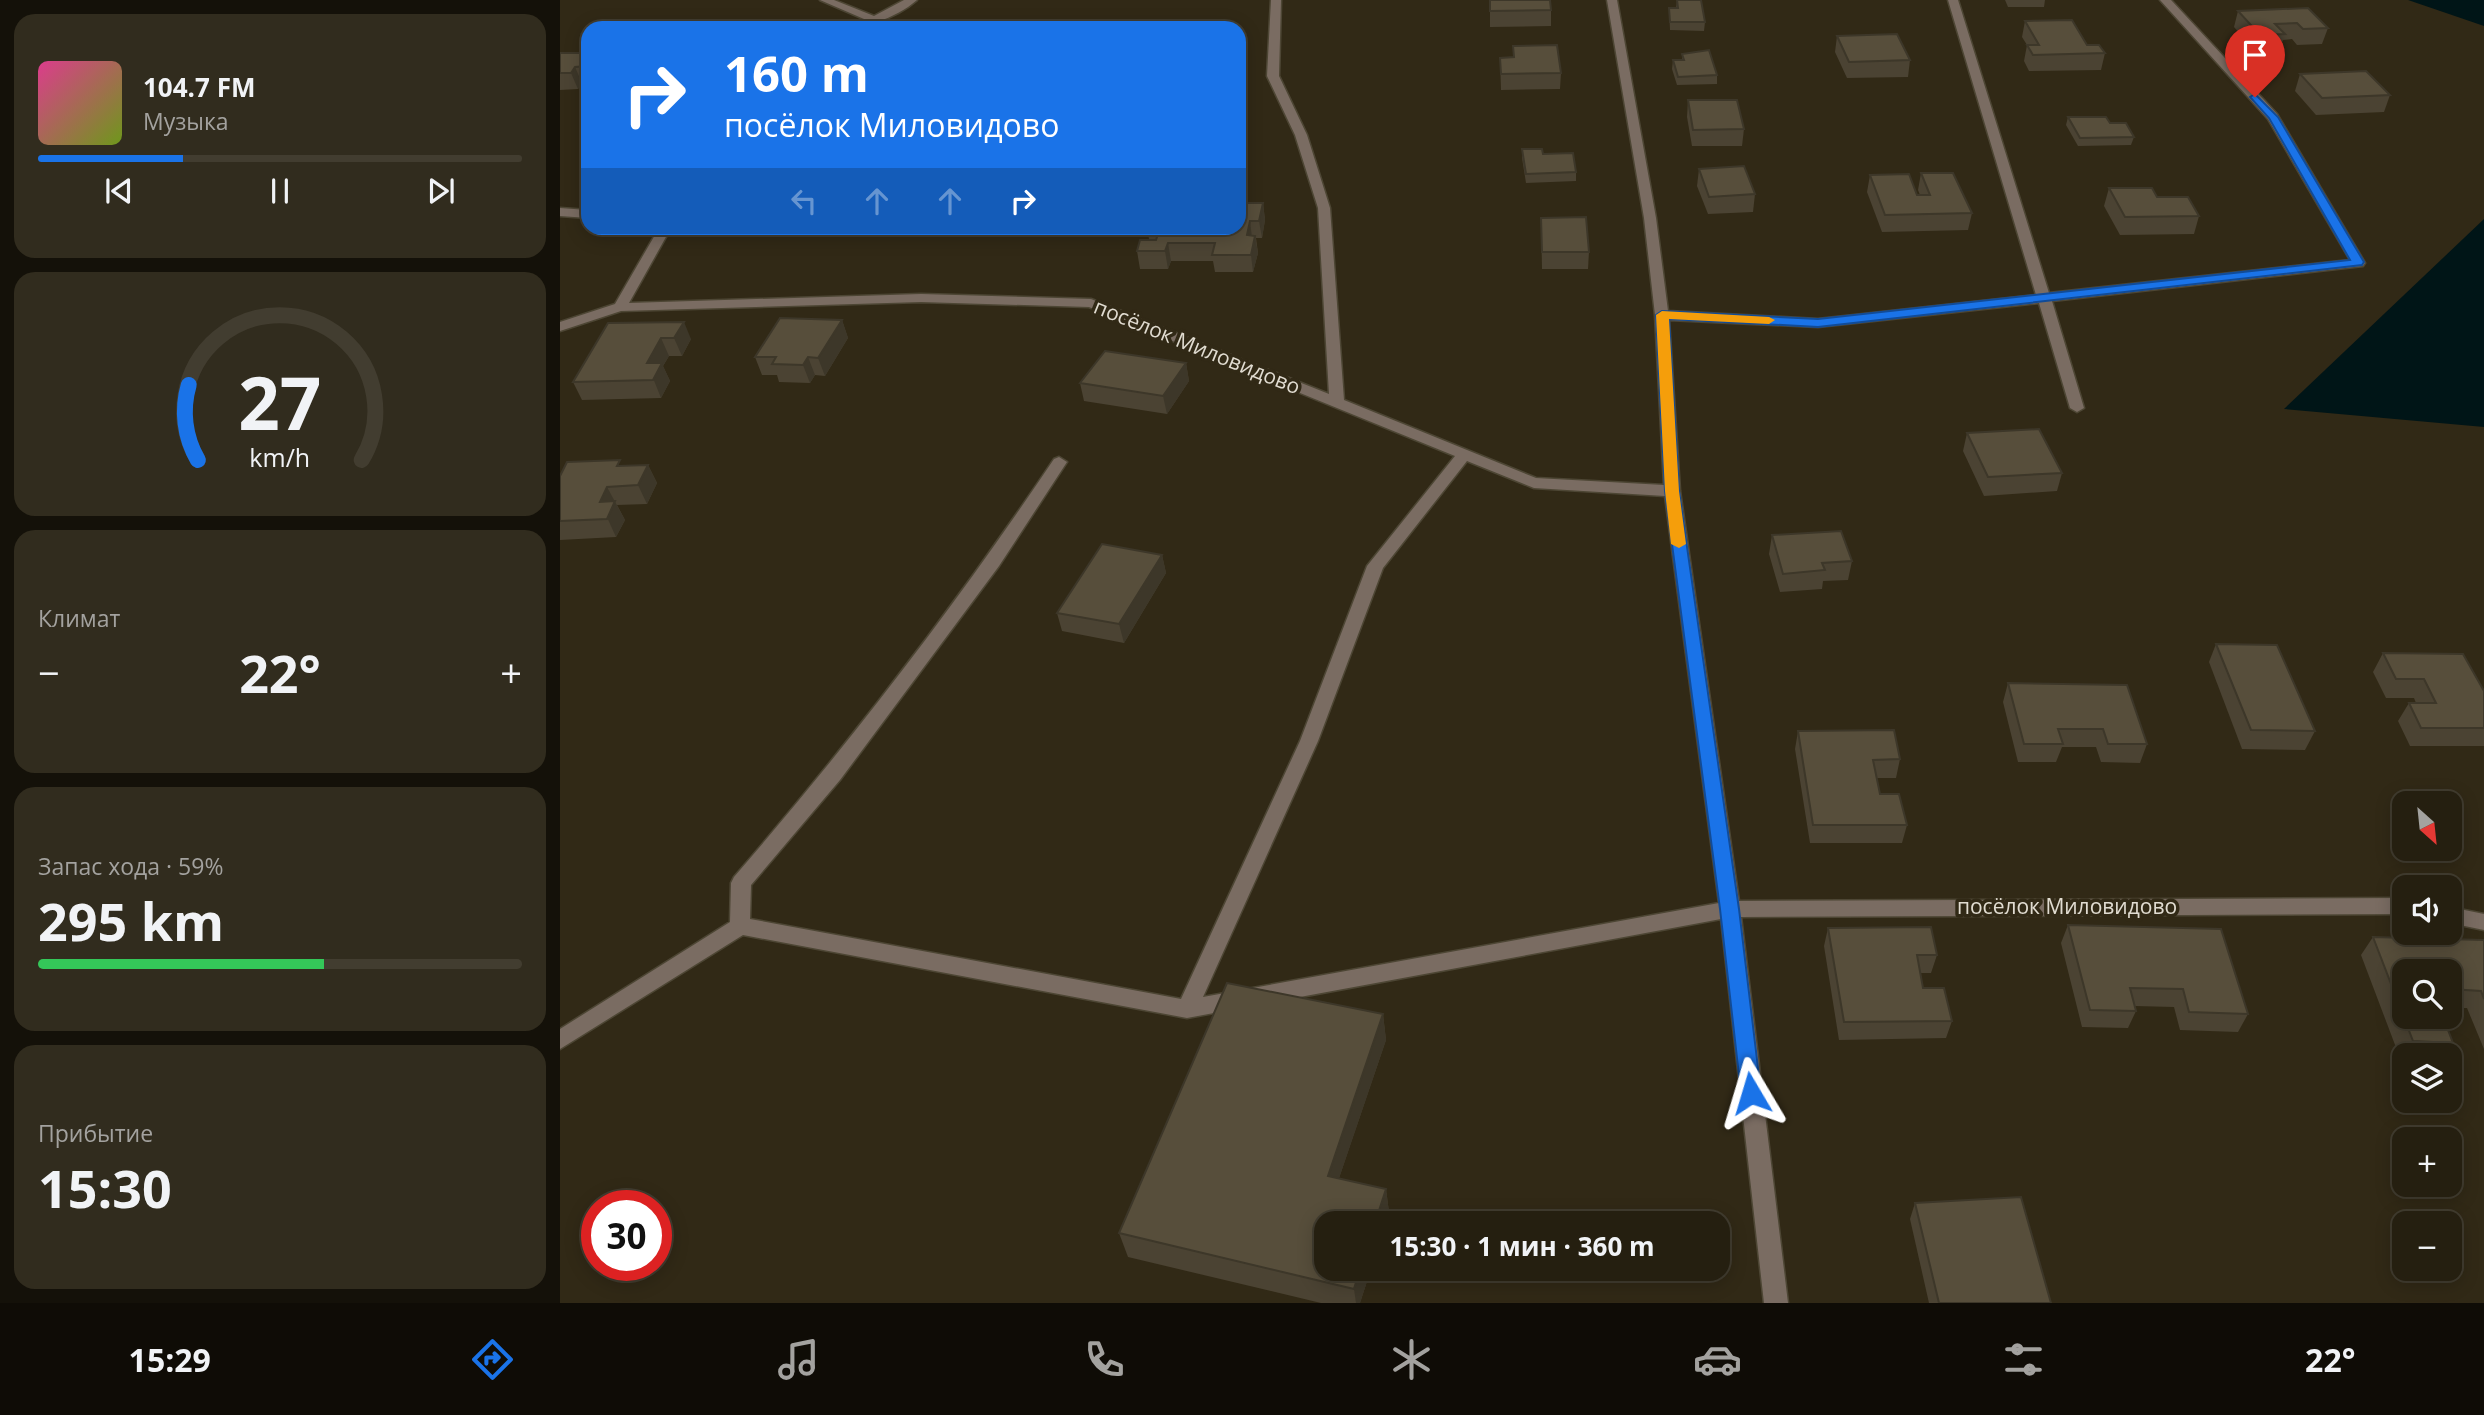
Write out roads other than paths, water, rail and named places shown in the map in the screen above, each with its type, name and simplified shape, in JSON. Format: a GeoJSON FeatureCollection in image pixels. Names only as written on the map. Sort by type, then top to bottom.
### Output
{"type":"FeatureCollection","features":[{"type":"Feature","properties":{"kind":"street"},"geometry":{"type":"LineString","coordinates":[[825,0],[875,20]]}},
{"type":"Feature","properties":{"kind":"street"},"geometry":{"type":"LineString","coordinates":[[870,21],[912,0]]}},
{"type":"Feature","properties":{"kind":"street"},"geometry":{"type":"LineString","coordinates":[[1276,0],[1273,76],[1301,135],[1324,208],[1337,404]]}},
{"type":"Feature","properties":{"kind":"street"},"geometry":{"type":"LineString","coordinates":[[1612,0],[1650,218],[1662,315],[1672,491],[1730,909],[1776,1303]]}},
{"type":"Feature","properties":{"kind":"street"},"geometry":{"type":"LineString","coordinates":[[1953,0],[1982,107],[2046,298],[2077,408]]}},
{"type":"Feature","properties":{"kind":"street"},"geometry":{"type":"LineString","coordinates":[[1662,315],[1818,323],[2358,262],[2273,117],[2165,0]]}},
{"type":"Feature","properties":{"kind":"street"},"geometry":{"type":"LineString","coordinates":[[560,212],[581,214]]}},
{"type":"Feature","properties":{"kind":"street"},"geometry":{"type":"LineString","coordinates":[[620,307],[661,235]]}},
{"type":"Feature","properties":{"kind":"street","name":"посёлок Миловидово"},"geometry":{"type":"LineString","coordinates":[[560,327],[620,307],[921,298],[1091,303],[1534,483],[1672,491]]}},
{"type":"Feature","properties":{"kind":"street"},"geometry":{"type":"LineString","coordinates":[[560,1040],[740,926],[1187,1009],[1309,741],[1375,566],[1464,456]]}},
{"type":"Feature","properties":{"kind":"street"},"geometry":{"type":"LineString","coordinates":[[740,926],[741,883],[833,775],[993,562],[1059,462]]}},
{"type":"Feature","properties":{"kind":"street","name":"посёлок Миловидово"},"geometry":{"type":"LineString","coordinates":[[1187,1009],[1730,909],[2392,906]]}},
{"type":"Feature","properties":{"kind":"street"},"geometry":{"type":"LineString","coordinates":[[2462,917],[2484,922]]}}]}
